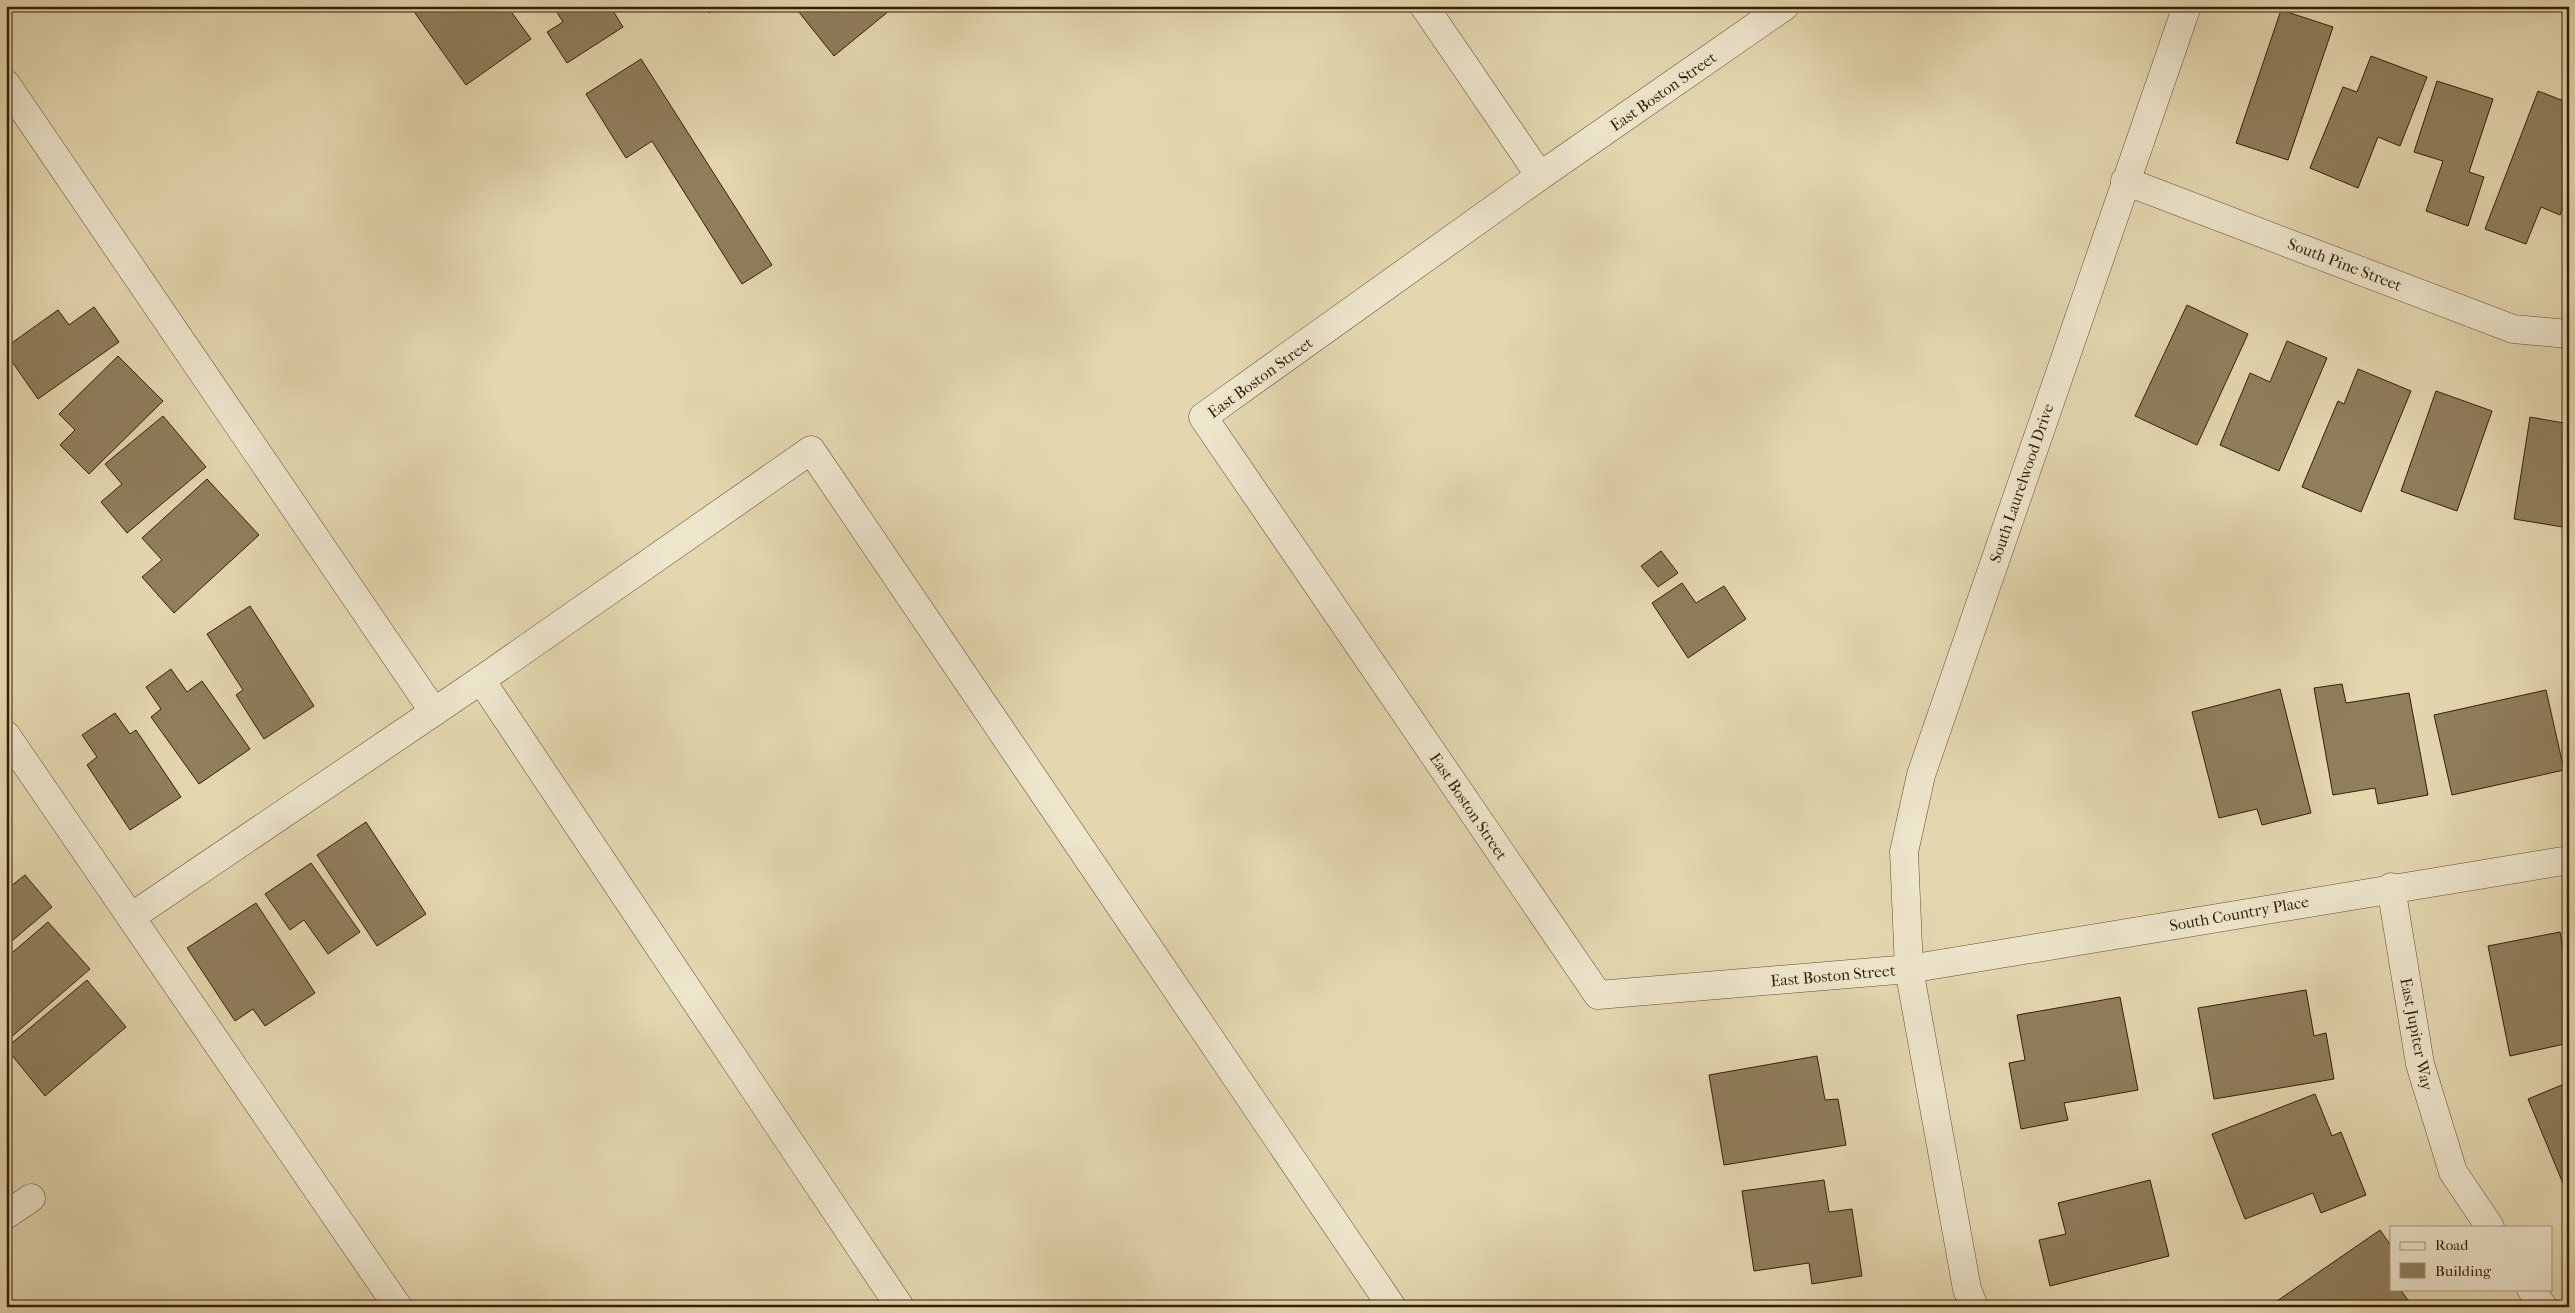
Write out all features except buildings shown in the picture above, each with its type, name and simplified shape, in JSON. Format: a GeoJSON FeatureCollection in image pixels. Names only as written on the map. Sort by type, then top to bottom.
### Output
{"type":"FeatureCollection","features":[{"type":"Feature","properties":{"kind":"street"},"geometry":{"type":"LineString","coordinates":[[1424,6],[1540,176]]}},
{"type":"Feature","properties":{"kind":"street","name":"East Boston Street"},"geometry":{"type":"LineString","coordinates":[[1785,6],[1540,176],[1203,417],[1598,995],[1909,969],[1967,1290],[1974,1307]]}},
{"type":"Feature","properties":{"kind":"street","name":"South Laurelwood Drive"},"geometry":{"type":"LineString","coordinates":[[1909,969],[1904,852],[1921,775],[2187,6]]}},
{"type":"Feature","properties":{"kind":"street"},"geometry":{"type":"LineString","coordinates":[[6,84],[434,712]]}},
{"type":"Feature","properties":{"kind":"street","name":"South Pine Street"},"geometry":{"type":"LineString","coordinates":[[2125,181],[2514,328],[2569,334]]}},
{"type":"Feature","properties":{"kind":"street"},"geometry":{"type":"LineString","coordinates":[[131,917],[481,680],[811,450],[1392,1307]]}},
{"type":"Feature","properties":{"kind":"street"},"geometry":{"type":"LineString","coordinates":[[481,680],[900,1307]]}},
{"type":"Feature","properties":{"kind":"street"},"geometry":{"type":"LineString","coordinates":[[6,735],[398,1307]]}},
{"type":"Feature","properties":{"kind":"street","name":"South Country Place"},"geometry":{"type":"LineString","coordinates":[[1909,969],[2391,887],[2569,860]]}},
{"type":"Feature","properties":{"kind":"street","name":"East Jupiter Way"},"geometry":{"type":"LineString","coordinates":[[2391,887],[2420,1064],[2453,1172],[2489,1226]]}},
{"type":"Feature","properties":{"kind":"street"},"geometry":{"type":"LineString","coordinates":[[6,1215],[31,1198]]}},
{"type":"Feature","properties":{"kind":"street"},"geometry":{"type":"LineString","coordinates":[[2532,1290],[2543,1307]]}}]}
